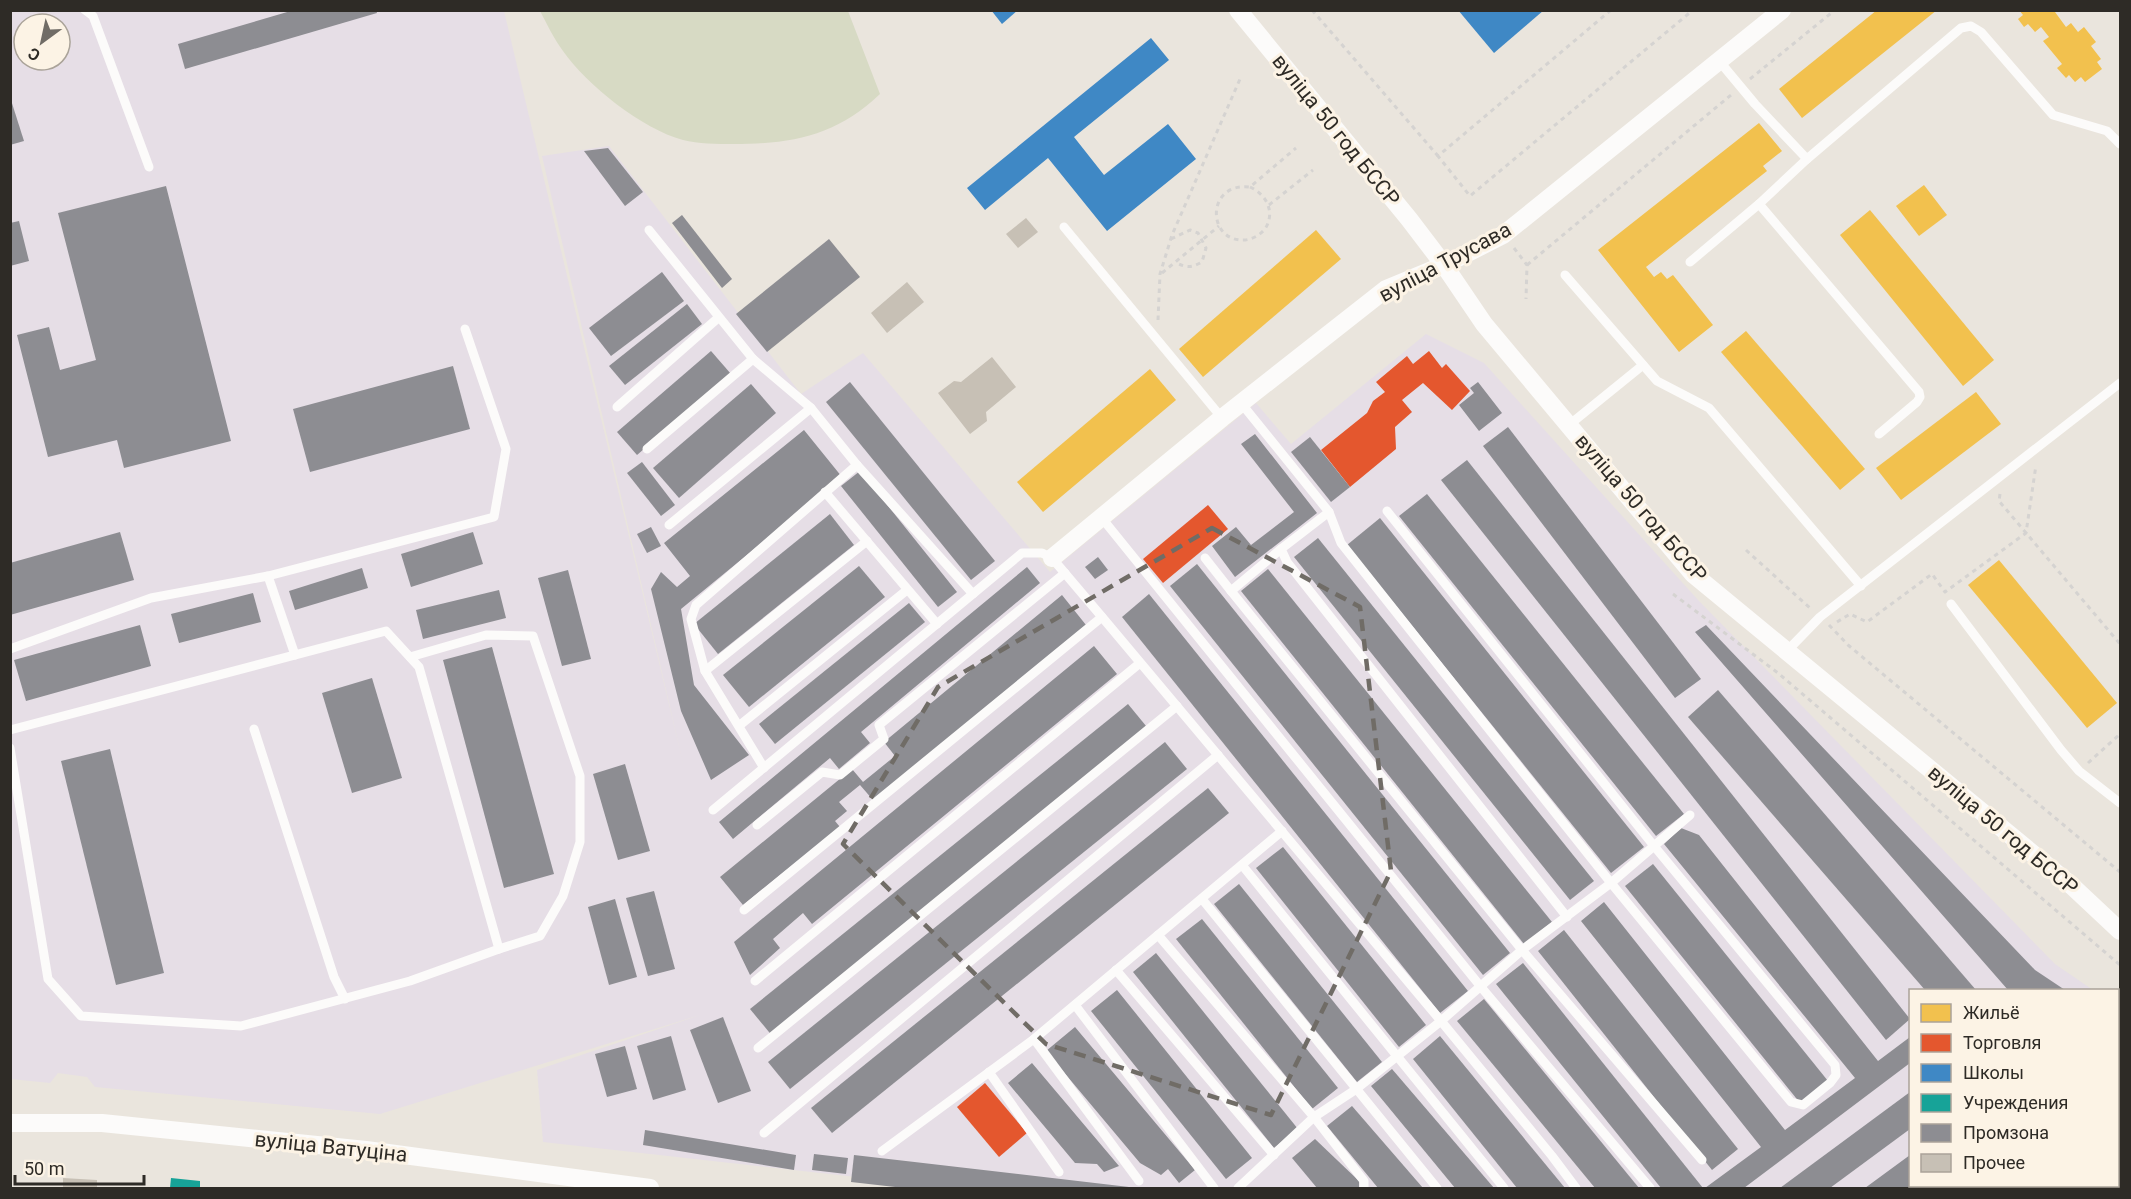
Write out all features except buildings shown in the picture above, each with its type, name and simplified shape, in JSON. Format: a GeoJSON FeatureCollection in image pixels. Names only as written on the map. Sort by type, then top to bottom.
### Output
{"type":"FeatureCollection","features":[{"type":"Feature","properties":{"kind":"street","name":"вуліца 50 год БССР"},"geometry":{"type":"LineString","coordinates":[[1238,10],[1444,264],[1484,324],[1693,574],[2072,886],[2121,931]]}},
{"type":"Feature","properties":{"kind":"street","name":"вуліца Трусава"},"geometry":{"type":"LineString","coordinates":[[1052,558],[1222,418],[1386,289],[1503,235],[1782,10]]}},
{"type":"Feature","properties":{"kind":"street","name":"вуліца Ватуціна"},"geometry":{"type":"LineString","coordinates":[[10,1123],[102,1123],[366,1150],[544,1178],[650,1188]]}},
{"type":"Feature","properties":{"kind":"lane"},"geometry":{"type":"LineString","coordinates":[[85,10],[93,16],[149,166]]}},
{"type":"Feature","properties":{"kind":"lane"},"geometry":{"type":"LineString","coordinates":[[1690,262],[1961,28],[1971,26],[1981,32],[2053,115],[2107,132],[2121,144]]}},
{"type":"Feature","properties":{"kind":"lane"},"geometry":{"type":"LineString","coordinates":[[1720,62],[1755,104],[1807,159]]}},
{"type":"Feature","properties":{"kind":"lane"},"geometry":{"type":"LineString","coordinates":[[1759,204],[1919,392],[1920,397],[1917,402],[1879,434]]}},
{"type":"Feature","properties":{"kind":"lane"},"geometry":{"type":"LineString","coordinates":[[1064,227],[1222,418]]}},
{"type":"Feature","properties":{"kind":"lane"},"geometry":{"type":"LineString","coordinates":[[649,230],[753,359],[811,408],[857,465],[973,594]]}},
{"type":"Feature","properties":{"kind":"lane"},"geometry":{"type":"LineString","coordinates":[[1565,275],[1657,381],[1709,408],[1861,586]]}},
{"type":"Feature","properties":{"kind":"lane"},"geometry":{"type":"LineString","coordinates":[[617,407],[718,318]]}},
{"type":"Feature","properties":{"kind":"lane"},"geometry":{"type":"LineString","coordinates":[[10,650],[151,598],[268,576],[494,518],[506,449],[465,329]]}},
{"type":"Feature","properties":{"kind":"lane"},"geometry":{"type":"LineString","coordinates":[[647,449],[753,359]]}},
{"type":"Feature","properties":{"kind":"lane"},"geometry":{"type":"LineString","coordinates":[[1569,425],[1643,365]]}},
{"type":"Feature","properties":{"kind":"lane"},"geometry":{"type":"LineString","coordinates":[[1786,652],[1820,617],[2121,383]]}},
{"type":"Feature","properties":{"kind":"lane"},"geometry":{"type":"LineString","coordinates":[[1241,403],[1329,512],[1341,543],[1611,883],[1791,1102],[1803,1106],[1830,1083],[1836,1075],[1835,1065],[1654,846],[1387,511]]}},
{"type":"Feature","properties":{"kind":"lane"},"geometry":{"type":"LineString","coordinates":[[669,525],[811,408]]}},
{"type":"Feature","properties":{"kind":"lane"},"geometry":{"type":"LineString","coordinates":[[764,768],[740,725],[705,671],[691,619],[696,605],[857,465]]}},
{"type":"Feature","properties":{"kind":"lane"},"geometry":{"type":"LineString","coordinates":[[825,492],[937,624]]}},
{"type":"Feature","properties":{"kind":"lane"},"geometry":{"type":"LineString","coordinates":[[1232,591],[1329,512]]}},
{"type":"Feature","properties":{"kind":"lane"},"geometry":{"type":"LineString","coordinates":[[1101,518],[1481,987],[1650,1188]]}},
{"type":"Feature","properties":{"kind":"lane"},"geometry":{"type":"LineString","coordinates":[[705,671],[867,541]]}},
{"type":"Feature","properties":{"kind":"lane"},"geometry":{"type":"LineString","coordinates":[[1281,549],[1287,562],[1567,916]]}},
{"type":"Feature","properties":{"kind":"lane"},"geometry":{"type":"LineString","coordinates":[[714,810],[1022,554],[1042,553],[1052,558],[1177,706],[1441,1021],[1576,1188]]}},
{"type":"Feature","properties":{"kind":"lane"},"geometry":{"type":"LineString","coordinates":[[1205,558],[1522,950],[1702,1160]]}},
{"type":"Feature","properties":{"kind":"lane"},"geometry":{"type":"LineString","coordinates":[[757,825],[822,772],[840,775],[858,761],[884,739],[879,725],[1065,573]]}},
{"type":"Feature","properties":{"kind":"lane"},"geometry":{"type":"LineString","coordinates":[[268,576],[295,655]]}},
{"type":"Feature","properties":{"kind":"lane"},"geometry":{"type":"LineString","coordinates":[[740,725],[907,590]]}},
{"type":"Feature","properties":{"kind":"lane"},"geometry":{"type":"LineString","coordinates":[[1951,604],[2061,750],[2079,771],[2121,803]]}},
{"type":"Feature","properties":{"kind":"lane"},"geometry":{"type":"LineString","coordinates":[[744,909],[1102,617]]}},
{"type":"Feature","properties":{"kind":"lane"},"geometry":{"type":"LineString","coordinates":[[10,730],[386,631],[419,667],[499,949]]}},
{"type":"Feature","properties":{"kind":"lane"},"geometry":{"type":"LineString","coordinates":[[10,748],[48,979],[81,1016],[241,1026],[410,981],[540,936],[563,896],[580,842],[580,776],[533,636],[486,635],[410,657]]}},
{"type":"Feature","properties":{"kind":"lane"},"geometry":{"type":"LineString","coordinates":[[755,981],[1140,663]]}},
{"type":"Feature","properties":{"kind":"lane"},"geometry":{"type":"LineString","coordinates":[[758,1048],[1177,706]]}},
{"type":"Feature","properties":{"kind":"lane"},"geometry":{"type":"LineString","coordinates":[[255,729],[334,977],[345,999]]}},
{"type":"Feature","properties":{"kind":"lane"},"geometry":{"type":"LineString","coordinates":[[764,1133],[1218,755]]}},
{"type":"Feature","properties":{"kind":"lane"},"geometry":{"type":"LineString","coordinates":[[1238,1188],[1314,1117],[1355,1090],[1441,1021],[1522,950],[1611,883],[1690,815]]}},
{"type":"Feature","properties":{"kind":"lane"},"geometry":{"type":"LineString","coordinates":[[882,1151],[1034,1039],[1282,831]]}},
{"type":"Feature","properties":{"kind":"lane"},"geometry":{"type":"LineString","coordinates":[[1242,865],[1504,1188]]}},
{"type":"Feature","properties":{"kind":"lane"},"geometry":{"type":"LineString","coordinates":[[1202,899],[1437,1188]]}},
{"type":"Feature","properties":{"kind":"lane"},"geometry":{"type":"LineString","coordinates":[[1158,935],[1314,1117],[1364,1181],[1364,1188]]}},
{"type":"Feature","properties":{"kind":"lane"},"geometry":{"type":"LineString","coordinates":[[1116,970],[1274,1155]]}},
{"type":"Feature","properties":{"kind":"lane"},"geometry":{"type":"LineString","coordinates":[[1075,1005],[1215,1188]]}},
{"type":"Feature","properties":{"kind":"lane"},"geometry":{"type":"LineString","coordinates":[[1034,1039],[1139,1181]]}},
{"type":"Feature","properties":{"kind":"lane"},"geometry":{"type":"LineString","coordinates":[[989,1072],[1059,1172]]}},
{"type":"Feature","properties":{"kind":"path"},"geometry":{"type":"LineString","coordinates":[[1312,10],[1470,196],[1693,10]]}},
{"type":"Feature","properties":{"kind":"path"},"geometry":{"type":"LineString","coordinates":[[1438,156],[1611,10]]}},
{"type":"Feature","properties":{"kind":"path"},"geometry":{"type":"LineString","coordinates":[[1527,265],[1835,10]]}},
{"type":"Feature","properties":{"kind":"path"},"geometry":{"type":"LineString","coordinates":[[1157,340],[1160,274],[1171,239],[1240,79]]}},
{"type":"Feature","properties":{"kind":"path"},"geometry":{"type":"LineString","coordinates":[[1250,187],[1296,148]]}},
{"type":"Feature","properties":{"kind":"path"},"geometry":{"type":"LineString","coordinates":[[1269,205],[1313,170]]}},
{"type":"Feature","properties":{"kind":"path"},"geometry":{"type":"LineString","coordinates":[[1250,187],[1258,191],[1269,205],[1268,223],[1257,236],[1240,240],[1232,238],[1219,226],[1216,218],[1219,200],[1232,188],[1250,187]]}},
{"type":"Feature","properties":{"kind":"path"},"geometry":{"type":"LineString","coordinates":[[1160,274],[1219,226]]}},
{"type":"Feature","properties":{"kind":"path"},"geometry":{"type":"LineString","coordinates":[[1171,239],[1190,230],[1198,233],[1206,248],[1202,262],[1193,267],[1184,268],[1174,262]]}},
{"type":"Feature","properties":{"kind":"path"},"geometry":{"type":"LineString","coordinates":[[1511,244],[1527,265],[1526,299]]}},
{"type":"Feature","properties":{"kind":"path"},"geometry":{"type":"LineString","coordinates":[[1830,626],[1850,614],[1867,622],[1932,574],[1945,592],[2026,532],[2036,465],[2028,469]]}},
{"type":"Feature","properties":{"kind":"path"},"geometry":{"type":"LineString","coordinates":[[2001,488],[1999,501],[2121,644]]}},
{"type":"Feature","properties":{"kind":"path"},"geometry":{"type":"LineString","coordinates":[[1746,550],[1857,653],[2094,852],[2121,872]]}},
{"type":"Feature","properties":{"kind":"path"},"geometry":{"type":"LineString","coordinates":[[1673,594],[1778,673],[2121,965]]}},
{"type":"Feature","properties":{"kind":"path"},"geometry":{"type":"LineString","coordinates":[[2079,771],[2121,734]]}},
{"type":"Feature","properties":{"kind":"highlighted area"},"geometry":{"type":"Polygon","coordinates":[[[1212,528],[1360,607],[1391,871],[1271,1115],[1046,1044],[843,844],[938,687],[1212,528]]]}},
{"type":"Feature","properties":{"kind":"shaded area"},"geometry":{"type":"Polygon","coordinates":[[[10,11],[504,11],[683,763],[542,156],[609,146],[801,394],[863,353],[1050,572],[1256,403],[1291,444],[1426,334],[1484,363],[1699,601],[2055,964],[2092,989],[1909,989],[1909,1187],[2119,1187],[2119,1009],[2120,1188],[955,1188],[543,1142],[537,1070],[700,1015],[380,1114],[95,1087],[87,1077],[58,1073],[50,1083],[11,1079],[10,11]]]}},
{"type":"Feature","properties":{"kind":"green space"},"geometry":{"type":"Polygon","coordinates":[[[540,11],[848,11],[880,94],[847,120],[812,135],[754,144],[701,143],[683,140],[633,116],[586,78],[563,51],[540,11]]]}}]}
